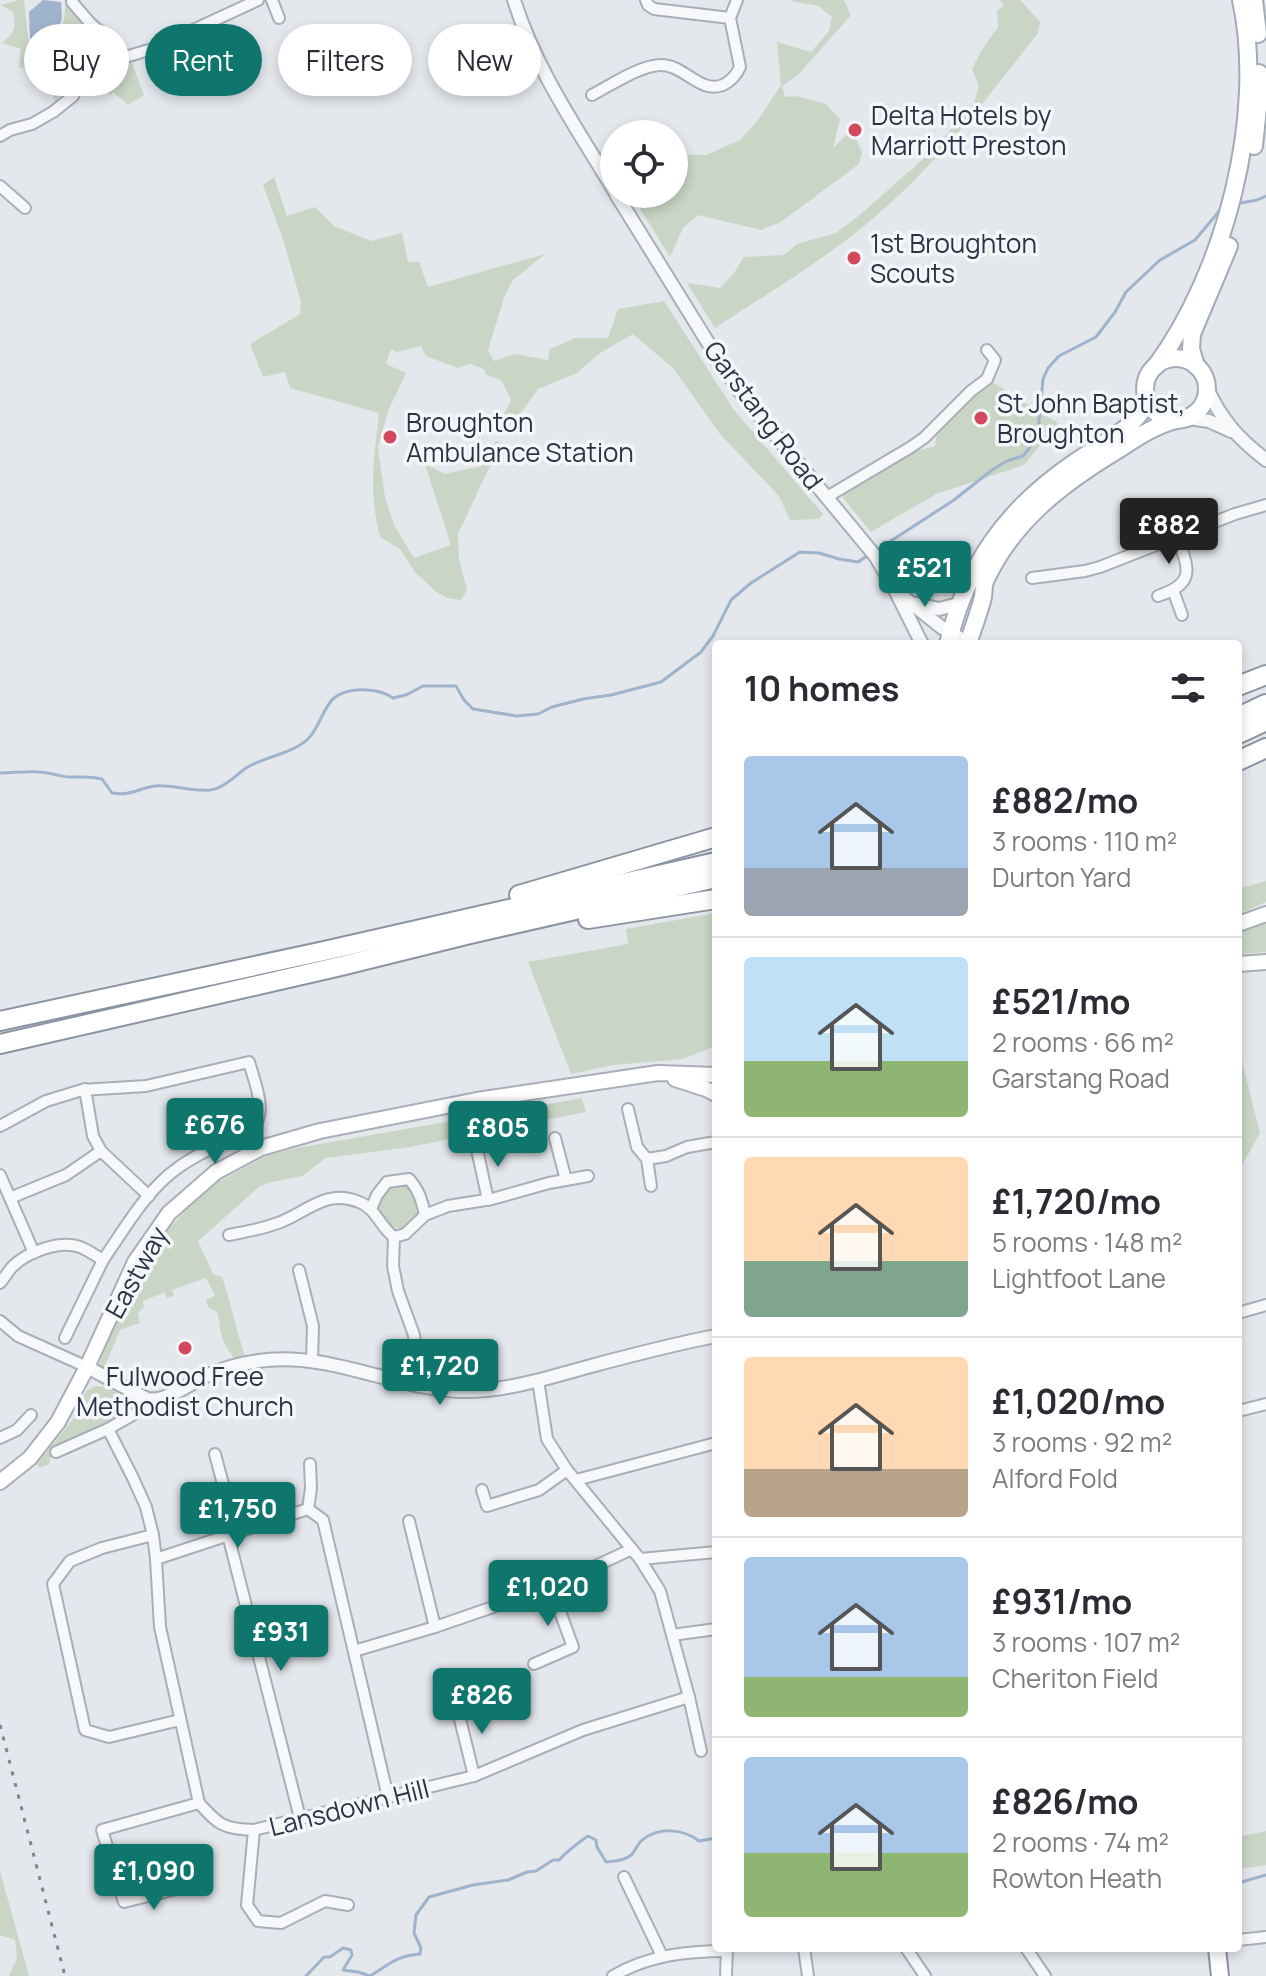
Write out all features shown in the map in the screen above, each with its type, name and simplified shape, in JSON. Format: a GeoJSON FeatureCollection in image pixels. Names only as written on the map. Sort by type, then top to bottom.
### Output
{"type":"FeatureCollection","features":[{"type":"Feature","properties":{"kind":"highway"},"geometry":{"type":"LineString","coordinates":[[1242,684],[1266,675]]}},
{"type":"Feature","properties":{"kind":"highway"},"geometry":{"type":"LineString","coordinates":[[1242,715],[1266,704]]}},
{"type":"Feature","properties":{"kind":"highway"},"geometry":{"type":"LineString","coordinates":[[1242,732],[1266,721]]}},
{"type":"Feature","properties":{"kind":"highway"},"geometry":{"type":"LineString","coordinates":[[1242,740],[1266,730]]}},
{"type":"Feature","properties":{"kind":"highway"},"geometry":{"type":"LineString","coordinates":[[1242,759],[1266,748]]}},
{"type":"Feature","properties":{"kind":"highway"},"geometry":{"type":"LineString","coordinates":[[324,951],[712,838]]}},
{"type":"Feature","properties":{"kind":"highway"},"geometry":{"type":"LineString","coordinates":[[0,1021],[712,863]]}},
{"type":"Feature","properties":{"kind":"highway"},"geometry":{"type":"LineString","coordinates":[[0,1044],[712,879]]}},
{"type":"Feature","properties":{"kind":"highway"},"geometry":{"type":"LineString","coordinates":[[341,966],[590,918],[712,900]]}},
{"type":"Feature","properties":{"kind":"main road"},"geometry":{"type":"LineString","coordinates":[[949,638],[959,604],[986,549],[1016,511],[1040,489],[1132,423],[1141,412],[1146,398],[1148,377],[1187,314],[1223,234],[1242,155],[1250,62],[1241,0]]}},
{"type":"Feature","properties":{"kind":"main road"},"geometry":{"type":"LineString","coordinates":[[969,640],[987,576],[1012,536],[1038,507],[1069,481],[1147,431],[1183,419],[1203,406],[1207,388],[1191,349],[1192,334],[1223,265],[1247,186],[1258,108],[1260,48],[1254,0]]}},
{"type":"Feature","properties":{"kind":"main road"},"geometry":{"type":"LineString","coordinates":[[1156,366],[1171,359],[1180,359],[1196,366]]}},
{"type":"Feature","properties":{"kind":"main road"},"geometry":{"type":"LineString","coordinates":[[1146,398],[1157,414],[1166,419],[1183,419]]}},
{"type":"Feature","properties":{"kind":"main road"},"geometry":{"type":"LineString","coordinates":[[1242,923],[1266,914]]}},
{"type":"Feature","properties":{"kind":"main road"},"geometry":{"type":"LineString","coordinates":[[1242,964],[1266,962]]}},
{"type":"Feature","properties":{"kind":"main road","name":"Eastway"},"geometry":{"type":"LineString","coordinates":[[658,1073],[712,1092]]}},
{"type":"Feature","properties":{"kind":"main road","name":"Eastway"},"geometry":{"type":"LineString","coordinates":[[0,1482],[30,1458],[58,1422],[135,1262],[169,1213],[216,1172],[261,1148],[320,1131],[477,1100],[658,1073],[712,1075]]}},
{"type":"Feature","properties":{"kind":"main road"},"geometry":{"type":"LineString","coordinates":[[1217,1952],[1220,1976]]}},
{"type":"Feature","properties":{"kind":"street"},"geometry":{"type":"LineString","coordinates":[[129,56],[152,49],[258,0]]}},
{"type":"Feature","properties":{"kind":"street"},"geometry":{"type":"LineString","coordinates":[[272,0],[279,18]]}},
{"type":"Feature","properties":{"kind":"street","name":"Garstang Road"},"geometry":{"type":"LineString","coordinates":[[514,0],[525,33],[545,75],[600,167]]}},
{"type":"Feature","properties":{"kind":"street"},"geometry":{"type":"LineString","coordinates":[[646,0],[654,9],[730,18]]}},
{"type":"Feature","properties":{"kind":"street"},"geometry":{"type":"LineString","coordinates":[[592,95],[644,68],[660,65],[673,67],[705,86],[727,83],[740,67],[730,18],[737,0]]}},
{"type":"Feature","properties":{"kind":"street"},"geometry":{"type":"LineString","coordinates":[[72,2],[91,24]]}},
{"type":"Feature","properties":{"kind":"street"},"geometry":{"type":"LineString","coordinates":[[0,136],[32,124],[73,96]]}},
{"type":"Feature","properties":{"kind":"street"},"geometry":{"type":"LineString","coordinates":[[0,186],[25,208]]}},
{"type":"Feature","properties":{"kind":"street","name":"Garstang Road"},"geometry":{"type":"LineString","coordinates":[[625,208],[743,396],[872,552],[899,593],[920,640]]}},
{"type":"Feature","properties":{"kind":"street"},"geometry":{"type":"LineString","coordinates":[[827,497],[924,438],[987,379],[995,360],[987,350]]}},
{"type":"Feature","properties":{"kind":"street"},"geometry":{"type":"LineString","coordinates":[[1207,388],[1234,433]]}},
{"type":"Feature","properties":{"kind":"street"},"geometry":{"type":"LineString","coordinates":[[1183,419],[1209,421],[1234,433],[1266,460]]}},
{"type":"Feature","properties":{"kind":"street"},"geometry":{"type":"LineString","coordinates":[[1032,578],[1100,567],[1235,514],[1266,505]]}},
{"type":"Feature","properties":{"kind":"street"},"geometry":{"type":"LineString","coordinates":[[1158,596],[1178,587],[1185,579],[1185,559],[1177,537]]}},
{"type":"Feature","properties":{"kind":"street"},"geometry":{"type":"LineString","coordinates":[[1173,590],[1182,615]]}},
{"type":"Feature","properties":{"kind":"street"},"geometry":{"type":"LineString","coordinates":[[899,593],[934,609],[959,604]]}},
{"type":"Feature","properties":{"kind":"street","name":"Garstang Road"},"geometry":{"type":"LineString","coordinates":[[899,593],[949,638]]}},
{"type":"Feature","properties":{"kind":"street"},"geometry":{"type":"LineString","coordinates":[[0,1126],[46,1101],[85,1089],[146,1086],[249,1062],[261,1112],[253,1130],[197,1155],[176,1169],[149,1196],[103,1260],[65,1338]]}},
{"type":"Feature","properties":{"kind":"street"},"geometry":{"type":"LineString","coordinates":[[85,1089],[93,1136],[101,1151],[149,1196]]}},
{"type":"Feature","properties":{"kind":"street"},"geometry":{"type":"LineString","coordinates":[[628,1109],[637,1147],[647,1159],[651,1186]]}},
{"type":"Feature","properties":{"kind":"street"},"geometry":{"type":"LineString","coordinates":[[555,1138],[566,1180]]}},
{"type":"Feature","properties":{"kind":"street"},"geometry":{"type":"LineString","coordinates":[[647,1159],[712,1143]]}},
{"type":"Feature","properties":{"kind":"street"},"geometry":{"type":"LineString","coordinates":[[476,1145],[488,1200]]}},
{"type":"Feature","properties":{"kind":"street"},"geometry":{"type":"LineString","coordinates":[[10,1198],[66,1175],[101,1151]]}},
{"type":"Feature","properties":{"kind":"street"},"geometry":{"type":"LineString","coordinates":[[0,1175],[34,1253]]}},
{"type":"Feature","properties":{"kind":"street"},"geometry":{"type":"LineString","coordinates":[[394,1237],[405,1234],[425,1215],[448,1206],[488,1200],[588,1176]]}},
{"type":"Feature","properties":{"kind":"street"},"geometry":{"type":"LineString","coordinates":[[371,1209],[387,1182],[409,1179],[422,1199],[425,1215]]}},
{"type":"Feature","properties":{"kind":"street"},"geometry":{"type":"LineString","coordinates":[[229,1235],[281,1222],[318,1201],[339,1198],[358,1201],[371,1209],[394,1237]]}},
{"type":"Feature","properties":{"kind":"street"},"geometry":{"type":"LineString","coordinates":[[394,1237],[393,1266],[398,1291],[416,1346],[415,1385]]}},
{"type":"Feature","properties":{"kind":"street"},"geometry":{"type":"LineString","coordinates":[[0,1283],[14,1265],[34,1253],[67,1245],[103,1260]]}},
{"type":"Feature","properties":{"kind":"street"},"geometry":{"type":"LineString","coordinates":[[299,1270],[313,1326],[312,1361]]}},
{"type":"Feature","properties":{"kind":"street"},"geometry":{"type":"LineString","coordinates":[[1242,1312],[1266,1305]]}},
{"type":"Feature","properties":{"kind":"street"},"geometry":{"type":"LineString","coordinates":[[0,1321],[18,1336],[87,1367],[147,1399],[157,1401]]}},
{"type":"Feature","properties":{"kind":"street"},"geometry":{"type":"LineString","coordinates":[[56,1452],[108,1429],[209,1375],[250,1362],[276,1359],[312,1361],[415,1385],[465,1391],[495,1389],[538,1380],[712,1337]]}},
{"type":"Feature","properties":{"kind":"street"},"geometry":{"type":"LineString","coordinates":[[538,1380],[547,1439],[567,1470],[640,1559],[660,1591],[701,1751]]}},
{"type":"Feature","properties":{"kind":"street"},"geometry":{"type":"LineString","coordinates":[[1242,1410],[1266,1404]]}},
{"type":"Feature","properties":{"kind":"street"},"geometry":{"type":"LineString","coordinates":[[0,1438],[17,1430],[31,1415]]}},
{"type":"Feature","properties":{"kind":"street"},"geometry":{"type":"LineString","coordinates":[[108,1429],[146,1507],[153,1535],[160,1627],[199,1803],[102,1830],[124,1902],[176,1889]]}},
{"type":"Feature","properties":{"kind":"street"},"geometry":{"type":"LineString","coordinates":[[576,1480],[712,1444]]}},
{"type":"Feature","properties":{"kind":"street"},"geometry":{"type":"LineString","coordinates":[[215,1454],[300,1818]]}},
{"type":"Feature","properties":{"kind":"street"},"geometry":{"type":"LineString","coordinates":[[308,1509],[310,1464]]}},
{"type":"Feature","properties":{"kind":"street"},"geometry":{"type":"LineString","coordinates":[[482,1490],[487,1506],[539,1490],[567,1470]]}},
{"type":"Feature","properties":{"kind":"street"},"geometry":{"type":"LineString","coordinates":[[156,1559],[308,1509]]}},
{"type":"Feature","properties":{"kind":"street"},"geometry":{"type":"LineString","coordinates":[[308,1509],[323,1520],[388,1797]]}},
{"type":"Feature","properties":{"kind":"street"},"geometry":{"type":"LineString","coordinates":[[409,1521],[435,1627]]}},
{"type":"Feature","properties":{"kind":"street"},"geometry":{"type":"LineString","coordinates":[[153,1535],[102,1548],[70,1561],[53,1584],[85,1730],[109,1737],[180,1720]]}},
{"type":"Feature","properties":{"kind":"street"},"geometry":{"type":"LineString","coordinates":[[354,1651],[551,1587],[632,1549]]}},
{"type":"Feature","properties":{"kind":"street"},"geometry":{"type":"LineString","coordinates":[[640,1559],[712,1552]]}},
{"type":"Feature","properties":{"kind":"street"},"geometry":{"type":"LineString","coordinates":[[534,1664],[573,1647],[551,1587]]}},
{"type":"Feature","properties":{"kind":"street"},"geometry":{"type":"LineString","coordinates":[[672,1635],[712,1630]]}},
{"type":"Feature","properties":{"kind":"street"},"geometry":{"type":"LineString","coordinates":[[474,1776],[455,1699],[482,1692]]}},
{"type":"Feature","properties":{"kind":"street","name":"Lansdown Hill"},"geometry":{"type":"LineString","coordinates":[[199,1803],[215,1820],[233,1829],[254,1830],[474,1776],[583,1730],[689,1697]]}},
{"type":"Feature","properties":{"kind":"street"},"geometry":{"type":"LineString","coordinates":[[254,1830],[247,1905],[258,1921],[281,1923],[325,1901],[348,1905]]}},
{"type":"Feature","properties":{"kind":"street"},"geometry":{"type":"LineString","coordinates":[[624,1877],[662,1956]]}},
{"type":"Feature","properties":{"kind":"street"},"geometry":{"type":"LineString","coordinates":[[1242,1940],[1266,1937]]}},
{"type":"Feature","properties":{"kind":"street"},"geometry":{"type":"LineString","coordinates":[[613,1976],[662,1956],[712,1950]]}},
{"type":"Feature","properties":{"kind":"street"},"geometry":{"type":"LineString","coordinates":[[726,1976],[727,1952]]}},
{"type":"Feature","properties":{"kind":"street"},"geometry":{"type":"LineString","coordinates":[[805,1952],[808,1976]]}},
{"type":"Feature","properties":{"kind":"street"},"geometry":{"type":"LineString","coordinates":[[909,1952],[925,1976]]}},
{"type":"Feature","properties":{"kind":"street"},"geometry":{"type":"LineString","coordinates":[[1029,1952],[1045,1976]]}},
{"type":"Feature","properties":{"kind":"green space"},"geometry":{"type":"Polygon","coordinates":[[[24,0],[27,24],[24,24],[24,69],[19,67],[21,49],[2,43],[12,33],[15,22],[13,12],[1,5],[24,0]]]}},
{"type":"Feature","properties":{"kind":"green space"},"geometry":{"type":"Polygon","coordinates":[[[66,0],[87,24],[62,24],[66,0]]]}},
{"type":"Feature","properties":{"kind":"green space"},"geometry":{"type":"Polygon","coordinates":[[[844,0],[851,15],[799,74],[782,86],[785,97],[796,96],[826,104],[840,119],[833,148],[853,132],[862,152],[859,164],[781,222],[761,230],[698,215],[683,228],[670,257],[640,208],[688,208],[688,154],[706,155],[740,140],[758,120],[781,85],[777,42],[811,52],[829,31],[832,17],[818,6],[791,1],[844,0]]]}},
{"type":"Feature","properties":{"kind":"green space"},"geometry":{"type":"Polygon","coordinates":[[[1000,0],[1020,0],[1040,22],[1038,33],[959,131],[895,199],[853,235],[715,328],[687,283],[720,288],[744,257],[784,255],[797,244],[836,233],[931,152],[974,103],[979,86],[972,69],[998,27],[997,11],[1004,5],[1000,0]]]}},
{"type":"Feature","properties":{"kind":"green space"},"geometry":{"type":"Polygon","coordinates":[[[129,63],[132,63],[144,95],[128,105],[118,96],[129,96],[129,63]]]}},
{"type":"Feature","properties":{"kind":"green space"},"geometry":{"type":"Polygon","coordinates":[[[274,177],[287,216],[315,207],[334,226],[371,241],[402,233],[408,262],[419,262],[428,287],[545,254],[512,281],[488,350],[494,361],[515,354],[548,360],[550,349],[575,338],[608,338],[618,309],[664,301],[734,410],[823,514],[819,519],[790,520],[779,496],[720,434],[673,368],[633,334],[600,353],[577,373],[538,389],[514,425],[502,418],[511,400],[501,380],[486,375],[484,369],[470,364],[458,368],[426,356],[421,346],[397,352],[391,349],[386,364],[406,373],[388,411],[378,448],[385,497],[394,525],[414,558],[451,545],[425,464],[445,474],[482,466],[496,441],[504,444],[490,466],[458,534],[459,559],[467,590],[461,600],[447,598],[435,591],[415,572],[400,549],[380,537],[373,489],[379,413],[290,388],[285,372],[263,377],[250,344],[300,314],[301,302],[283,239],[263,185],[274,177]]]}},
{"type":"Feature","properties":{"kind":"green space"},"geometry":{"type":"Polygon","coordinates":[[[991,381],[1058,423],[1024,465],[936,494],[871,532],[843,498],[844,491],[917,451],[935,446],[937,430],[991,381]]]}},
{"type":"Feature","properties":{"kind":"green space"},"geometry":{"type":"Polygon","coordinates":[[[1266,881],[1266,902],[1242,912],[1242,888],[1266,881]]]}},
{"type":"Feature","properties":{"kind":"green space"},"geometry":{"type":"Polygon","coordinates":[[[712,914],[712,1048],[683,1059],[613,1065],[571,1074],[528,962],[628,944],[626,929],[712,914]]]}},
{"type":"Feature","properties":{"kind":"green space"},"geometry":{"type":"Polygon","coordinates":[[[1266,923],[1266,952],[1242,954],[1242,931],[1266,923]]]}},
{"type":"Feature","properties":{"kind":"green space"},"geometry":{"type":"Polygon","coordinates":[[[1242,1062],[1260,1133],[1242,1165],[1242,1062]]]}},
{"type":"Feature","properties":{"kind":"green space"},"geometry":{"type":"Polygon","coordinates":[[[582,1098],[586,1112],[410,1147],[326,1158],[302,1176],[260,1186],[198,1241],[213,1274],[222,1277],[245,1356],[235,1360],[225,1344],[217,1312],[209,1308],[206,1300],[215,1296],[206,1278],[172,1290],[174,1296],[167,1298],[163,1293],[143,1301],[144,1307],[138,1313],[140,1323],[120,1330],[106,1363],[116,1369],[117,1377],[158,1392],[208,1369],[157,1395],[138,1391],[98,1368],[149,1253],[202,1191],[267,1156],[297,1148],[582,1098]]]}},
{"type":"Feature","properties":{"kind":"green space"},"geometry":{"type":"Polygon","coordinates":[[[405,1183],[416,1195],[419,1211],[401,1228],[392,1227],[377,1210],[383,1195],[394,1184],[405,1183]]]}},
{"type":"Feature","properties":{"kind":"green space"},"geometry":{"type":"Polygon","coordinates":[[[95,1386],[109,1387],[140,1404],[52,1452],[49,1464],[39,1468],[37,1464],[74,1418],[86,1391],[95,1386]]]}},
{"type":"Feature","properties":{"kind":"green space"},"geometry":{"type":"Polygon","coordinates":[[[1266,1831],[1266,1865],[1242,1868],[1242,1836],[1266,1831]]]}},
{"type":"Feature","properties":{"kind":"green space"},"geometry":{"type":"Polygon","coordinates":[[[0,1871],[29,1976],[9,1976],[17,1958],[15,1940],[0,1935],[0,1871]]]}},
{"type":"Feature","properties":{"kind":"water"},"geometry":{"type":"Polygon","coordinates":[[[43,0],[61,2],[62,18],[60,24],[29,24],[29,12],[43,0]]]}},
{"type":"Feature","properties":{"kind":"waterway"},"geometry":{"type":"LineString","coordinates":[[1235,204],[1266,196]]}},
{"type":"Feature","properties":{"kind":"waterway"},"geometry":{"type":"LineString","coordinates":[[877,550],[954,500],[992,470],[1023,456],[1038,432],[1043,379],[1048,368],[1059,356],[1096,337],[1126,292],[1160,260],[1195,240],[1221,209]]}},
{"type":"Feature","properties":{"kind":"waterway"},"geometry":{"type":"LineString","coordinates":[[0,773],[39,772],[98,778],[112,793],[119,794],[154,786],[215,789],[253,764],[301,744],[312,735],[334,698],[356,690],[380,692],[393,698],[423,686],[456,686],[473,709],[517,716],[538,714],[552,707],[661,682],[701,652],[731,600],[751,583],[800,552],[858,562],[870,554]]}},
{"type":"Feature","properties":{"kind":"waterway"},"geometry":{"type":"LineString","coordinates":[[306,1976],[324,1957],[330,1957],[343,1948],[351,1950],[352,1955],[343,1970],[370,1976],[399,1959],[420,1954],[421,1948],[414,1933],[416,1915],[429,1897],[536,1871],[553,1860],[559,1860],[588,1836],[596,1840],[606,1862],[627,1858],[641,1841],[663,1831],[679,1832],[699,1841],[712,1839]]}},
{"type":"Feature","properties":{"kind":"waterway"},"geometry":{"type":"LineString","coordinates":[[1242,1882],[1266,1875]]}},
{"type":"Feature","properties":{"kind":"railway"},"geometry":{"type":"LineString","coordinates":[[0,1725],[65,1976]]}},
{"type":"Feature","properties":{"kind":"place","name":"Delta Hotels by Marriott Preston"},"geometry":{"type":"Point","coordinates":[855,130]}},
{"type":"Feature","properties":{"kind":"place","name":"1st Broughton Scouts"},"geometry":{"type":"Point","coordinates":[854,258]}},
{"type":"Feature","properties":{"kind":"place","name":"St John Baptist, Broughton"},"geometry":{"type":"Point","coordinates":[981,418]}},
{"type":"Feature","properties":{"kind":"place","name":"Broughton Ambulance Station"},"geometry":{"type":"Point","coordinates":[390,437]}},
{"type":"Feature","properties":{"kind":"place","name":"Fulwood Free Methodist Church"},"geometry":{"type":"Point","coordinates":[185,1348]}}]}
